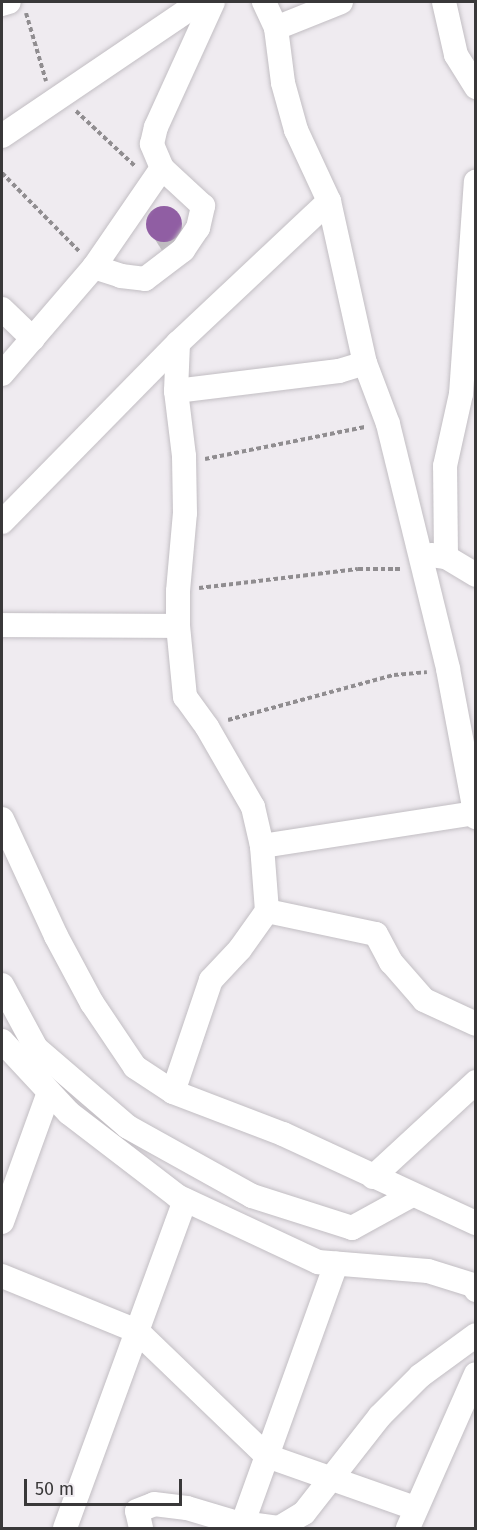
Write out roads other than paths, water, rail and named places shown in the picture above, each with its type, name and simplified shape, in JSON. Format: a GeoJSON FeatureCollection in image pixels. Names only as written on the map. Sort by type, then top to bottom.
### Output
{"type":"FeatureCollection","features":[{"type":"Feature","properties":{"kind":"street"},"geometry":{"type":"LineString","coordinates":[[2,4],[9,2]]}},
{"type":"Feature","properties":{"kind":"street"},"geometry":{"type":"LineString","coordinates":[[2,136],[200,2]]}},
{"type":"Feature","properties":{"kind":"street"},"geometry":{"type":"LineString","coordinates":[[94,267],[121,276],[146,279],[183,250],[198,228],[203,206],[162,168],[152,144],[156,127],[213,2]]}},
{"type":"Feature","properties":{"kind":"street"},"geometry":{"type":"LineString","coordinates":[[262,846],[475,815],[448,669],[388,424],[365,363],[329,201],[296,130],[283,83],[276,28],[264,2]]}},
{"type":"Feature","properties":{"kind":"street"},"geometry":{"type":"LineString","coordinates":[[276,28],[340,2]]}},
{"type":"Feature","properties":{"kind":"street"},"geometry":{"type":"LineString","coordinates":[[444,2],[456,55],[476,87]]}},
{"type":"Feature","properties":{"kind":"street"},"geometry":{"type":"LineString","coordinates":[[2,374],[94,267],[162,168]]}},
{"type":"Feature","properties":{"kind":"street"},"geometry":{"type":"LineString","coordinates":[[446,557],[445,466],[468,388],[476,182]]}},
{"type":"Feature","properties":{"kind":"street"},"geometry":{"type":"LineString","coordinates":[[2,522],[178,344],[329,201]]}},
{"type":"Feature","properties":{"kind":"street"},"geometry":{"type":"LineString","coordinates":[[2,309],[33,339]]}},
{"type":"Feature","properties":{"kind":"street"},"geometry":{"type":"LineString","coordinates":[[174,1092],[211,980],[240,949],[267,910],[262,846],[254,807],[207,726],[185,697],[178,626],[178,591],[185,523],[184,456],[176,391],[178,344]]}},
{"type":"Feature","properties":{"kind":"street"},"geometry":{"type":"LineString","coordinates":[[176,391],[339,371],[365,363]]}},
{"type":"Feature","properties":{"kind":"street"},"geometry":{"type":"LineString","coordinates":[[422,560],[446,557],[476,574]]}},
{"type":"Feature","properties":{"kind":"street"},"geometry":{"type":"LineString","coordinates":[[2,625],[178,626]]}},
{"type":"Feature","properties":{"kind":"street"},"geometry":{"type":"LineString","coordinates":[[2,819],[56,936],[92,1004],[135,1068],[174,1092],[282,1134],[412,1196],[476,1223]]}},
{"type":"Feature","properties":{"kind":"street"},"geometry":{"type":"LineString","coordinates":[[267,910],[376,934],[391,962],[424,999],[476,1024]]}},
{"type":"Feature","properties":{"kind":"street"},"geometry":{"type":"LineString","coordinates":[[2,985],[36,1048],[128,1126],[252,1196],[352,1228],[412,1196]]}},
{"type":"Feature","properties":{"kind":"street"},"geometry":{"type":"LineString","coordinates":[[2,1041],[69,1113],[185,1200],[318,1262],[428,1271],[473,1285],[476,1290]]}},
{"type":"Feature","properties":{"kind":"street"},"geometry":{"type":"LineString","coordinates":[[373,1177],[476,1082]]}},
{"type":"Feature","properties":{"kind":"street"},"geometry":{"type":"LineString","coordinates":[[2,1222],[49,1092]]}},
{"type":"Feature","properties":{"kind":"street"},"geometry":{"type":"LineString","coordinates":[[65,1528],[185,1200]]}},
{"type":"Feature","properties":{"kind":"street"},"geometry":{"type":"LineString","coordinates":[[242,1526],[336,1264]]}},
{"type":"Feature","properties":{"kind":"street"},"geometry":{"type":"LineString","coordinates":[[2,1276],[137,1331],[267,1456],[331,1478],[411,1518],[476,1374]]}},
{"type":"Feature","properties":{"kind":"street"},"geometry":{"type":"LineString","coordinates":[[141,1528],[137,1511],[154,1504],[187,1508],[242,1526],[279,1528],[304,1513],[380,1416],[420,1376],[476,1335]]}}]}
